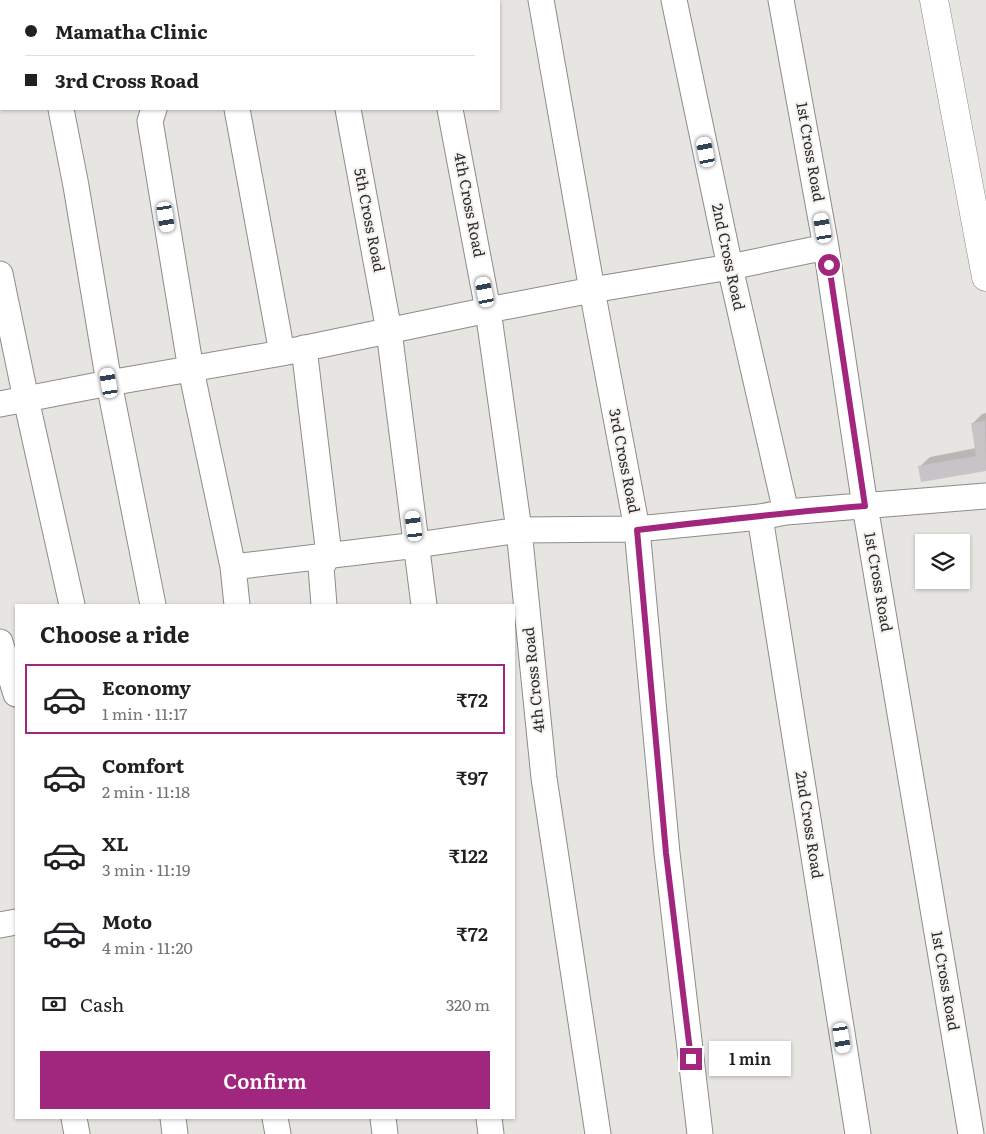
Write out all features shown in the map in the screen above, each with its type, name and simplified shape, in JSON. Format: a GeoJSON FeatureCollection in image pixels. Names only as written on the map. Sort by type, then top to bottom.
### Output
{"type":"FeatureCollection","features":[{"type":"Feature","properties":{"kind":"street","name":"3rd Cross Road"},"geometry":{"type":"LineString","coordinates":[[541,0],[592,290],[637,530],[666,853],[700,1134]]}},
{"type":"Feature","properties":{"kind":"street","name":"2nd Cross Road"},"geometry":{"type":"LineString","coordinates":[[674,0],[730,267],[786,512]]}},
{"type":"Feature","properties":{"kind":"street","name":"1st Cross Road"},"geometry":{"type":"LineString","coordinates":[[781,0],[826,247],[865,506],[971,1134]]}},
{"type":"Feature","properties":{"kind":"street"},"geometry":{"type":"LineString","coordinates":[[934,0],[986,277]]}},
{"type":"Feature","properties":{"kind":"street"},"geometry":{"type":"LineString","coordinates":[[61,110],[109,383],[153,604]]}},
{"type":"Feature","properties":{"kind":"street"},"geometry":{"type":"LineString","coordinates":[[154,110],[150,121],[191,370],[233,567],[237,604]]}},
{"type":"Feature","properties":{"kind":"street"},"geometry":{"type":"LineString","coordinates":[[238,110],[293,351],[329,555],[321,567],[324,604]]}},
{"type":"Feature","properties":{"kind":"street","name":"5th Cross Road"},"geometry":{"type":"LineString","coordinates":[[348,110],[389,331],[424,604]]}},
{"type":"Feature","properties":{"kind":"street","name":"4th Cross Road"},"geometry":{"type":"LineString","coordinates":[[450,110],[488,310],[519,530],[544,778],[598,1134]]}},
{"type":"Feature","properties":{"kind":"street"},"geometry":{"type":"LineString","coordinates":[[0,404],[293,351],[488,310],[730,267],[826,247]]}},
{"type":"Feature","properties":{"kind":"street"},"geometry":{"type":"LineString","coordinates":[[0,274],[72,604]]}},
{"type":"Feature","properties":{"kind":"street"},"geometry":{"type":"LineString","coordinates":[[233,567],[417,545],[519,530],[637,530],[760,517],[786,512],[986,496]]}},
{"type":"Feature","properties":{"kind":"street","name":"2nd Cross Road"},"geometry":{"type":"LineString","coordinates":[[760,517],[858,1134]]}},
{"type":"Feature","properties":{"kind":"street"},"geometry":{"type":"LineString","coordinates":[[0,642],[15,691]]}},
{"type":"Feature","properties":{"kind":"street"},"geometry":{"type":"LineString","coordinates":[[0,925],[15,922]]}},
{"type":"Feature","properties":{"kind":"street"},"geometry":{"type":"LineString","coordinates":[[74,1119],[77,1134]]}},
{"type":"Feature","properties":{"kind":"street"},"geometry":{"type":"LineString","coordinates":[[173,1119],[175,1134]]}},
{"type":"Feature","properties":{"kind":"street"},"geometry":{"type":"LineString","coordinates":[[275,1119],[278,1134]]}},
{"type":"Feature","properties":{"kind":"street"},"geometry":{"type":"LineString","coordinates":[[383,1119],[385,1134]]}},
{"type":"Feature","properties":{"kind":"street"},"geometry":{"type":"LineString","coordinates":[[489,1119],[491,1134]]}},
{"type":"Feature","properties":{"kind":"building"},"geometry":{"type":"Polygon","coordinates":[[[985,421],[986,471],[921,482],[918,466],[976,456],[971,423],[985,421]]]}},
{"type":"Feature","properties":{"kind":"route"},"geometry":{"type":"LineString","coordinates":[[691,1059],[666,853],[637,530],[760,517],[786,512],[865,506],[829,265]]}}]}
